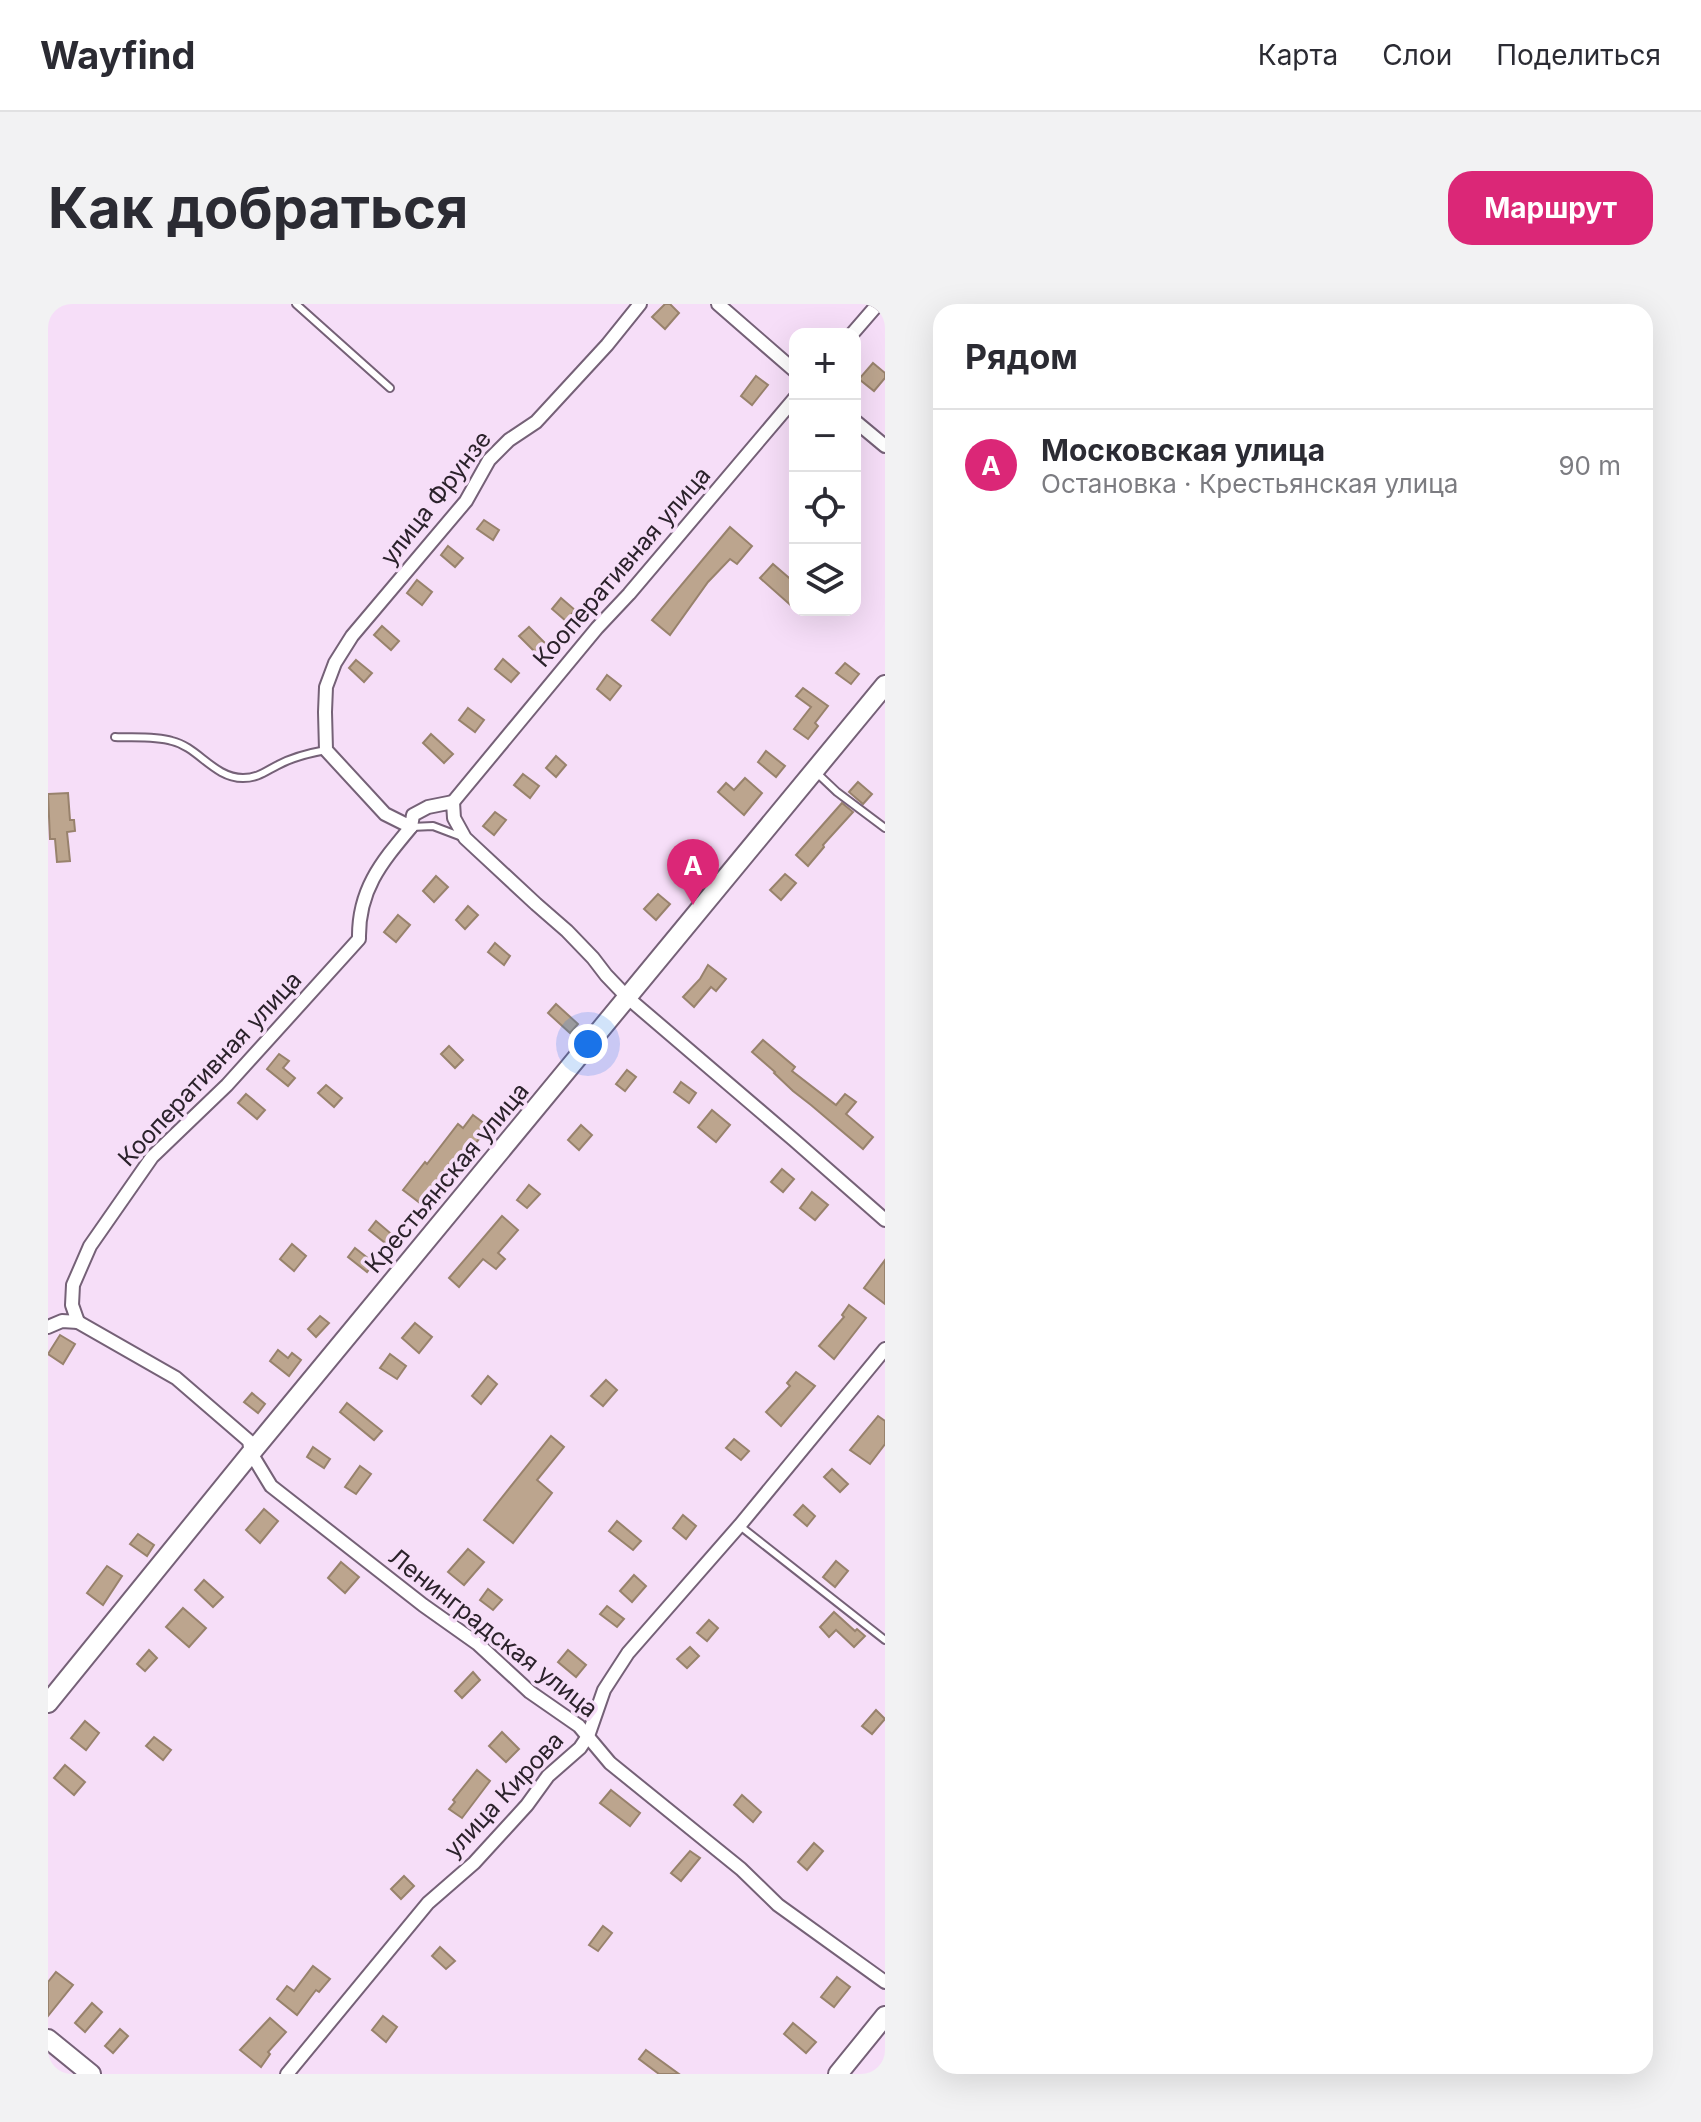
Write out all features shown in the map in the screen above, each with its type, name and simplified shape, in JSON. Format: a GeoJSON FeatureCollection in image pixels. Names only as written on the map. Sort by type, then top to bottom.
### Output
{"type":"FeatureCollection","features":[{"type":"Feature","properties":{"kind":"street","name":"улица Фрунзе"},"geometry":{"type":"LineString","coordinates":[[326,750],[326,687],[335,663],[352,636],[466,501],[489,460],[509,440],[536,422],[640,304]]}},
{"type":"Feature","properties":{"kind":"street"},"geometry":{"type":"LineString","coordinates":[[718,304],[789,366]]}},
{"type":"Feature","properties":{"kind":"street"},"geometry":{"type":"LineString","coordinates":[[857,328],[878,304]]}},
{"type":"Feature","properties":{"kind":"street","name":"Кооперативная улица"},"geometry":{"type":"LineString","coordinates":[[78,1322],[72,1305],[73,1285],[90,1246],[152,1157],[227,1085],[359,939],[361,910],[368,885],[383,860],[411,827],[413,815],[428,807],[453,802],[597,628],[793,400]]}},
{"type":"Feature","properties":{"kind":"street"},"geometry":{"type":"LineString","coordinates":[[861,426],[885,446]]}},
{"type":"Feature","properties":{"kind":"street","name":"Крестьянская улица"},"geometry":{"type":"LineString","coordinates":[[48,1703],[885,685]]}},
{"type":"Feature","properties":{"kind":"street"},"geometry":{"type":"LineString","coordinates":[[326,750],[385,814],[411,827]]}},
{"type":"Feature","properties":{"kind":"street"},"geometry":{"type":"LineString","coordinates":[[453,802],[454,818],[465,838],[567,931],[628,998],[885,1220]]}},
{"type":"Feature","properties":{"kind":"street"},"geometry":{"type":"LineString","coordinates":[[48,1327],[62,1321],[78,1322]]}},
{"type":"Feature","properties":{"kind":"street","name":"Ленинградская улица"},"geometry":{"type":"LineString","coordinates":[[78,1322],[176,1378],[249,1441],[251,1453],[271,1486],[478,1644],[530,1692],[579,1726],[610,1763],[741,1869],[778,1905],[885,1982]]}},
{"type":"Feature","properties":{"kind":"street","name":"улица Кирова"},"geometry":{"type":"LineString","coordinates":[[287,2074],[428,1903],[474,1863],[527,1805],[548,1776],[580,1748],[588,1736],[604,1690],[628,1653],[740,1525],[885,1349]]}},
{"type":"Feature","properties":{"kind":"street"},"geometry":{"type":"LineString","coordinates":[[838,2074],[885,2016]]}},
{"type":"Feature","properties":{"kind":"street"},"geometry":{"type":"LineString","coordinates":[[48,2039],[91,2074]]}},
{"type":"Feature","properties":{"kind":"lane"},"geometry":{"type":"LineString","coordinates":[[296,304],[390,388]]}},
{"type":"Feature","properties":{"kind":"lane"},"geometry":{"type":"LineString","coordinates":[[115,737],[173,741],[222,773],[242,778],[261,776],[298,757],[326,750]]}},
{"type":"Feature","properties":{"kind":"lane"},"geometry":{"type":"LineString","coordinates":[[815,770],[837,792],[885,828]]}},
{"type":"Feature","properties":{"kind":"lane"},"geometry":{"type":"LineString","coordinates":[[411,827],[433,826],[465,838]]}},
{"type":"Feature","properties":{"kind":"lane"},"geometry":{"type":"LineString","coordinates":[[740,1525],[885,1640]]}},
{"type":"Feature","properties":{"kind":"building"},"geometry":{"type":"Polygon","coordinates":[[[665,304],[670,304],[679,313],[665,329],[652,317],[665,304]]]}},
{"type":"Feature","properties":{"kind":"building"},"geometry":{"type":"Polygon","coordinates":[[[873,363],[885,373],[885,378],[874,391],[861,381],[873,363]]]}},
{"type":"Feature","properties":{"kind":"building"},"geometry":{"type":"Polygon","coordinates":[[[756,376],[768,385],[752,405],[741,396],[756,376]]]}},
{"type":"Feature","properties":{"kind":"building"},"geometry":{"type":"Polygon","coordinates":[[[484,520],[499,530],[493,540],[477,529],[484,520]]]}},
{"type":"Feature","properties":{"kind":"building"},"geometry":{"type":"Polygon","coordinates":[[[730,527],[752,546],[737,564],[730,559],[708,582],[670,635],[652,620],[730,527]]]}},
{"type":"Feature","properties":{"kind":"building"},"geometry":{"type":"Polygon","coordinates":[[[448,546],[463,558],[455,567],[441,555],[448,546]]]}},
{"type":"Feature","properties":{"kind":"building"},"geometry":{"type":"Polygon","coordinates":[[[773,564],[789,578],[789,604],[760,578],[773,564]]]}},
{"type":"Feature","properties":{"kind":"building"},"geometry":{"type":"Polygon","coordinates":[[[417,580],[432,592],[422,605],[407,593],[417,580]]]}},
{"type":"Feature","properties":{"kind":"building"},"geometry":{"type":"Polygon","coordinates":[[[561,598],[575,610],[566,621],[552,609],[561,598]]]}},
{"type":"Feature","properties":{"kind":"building"},"geometry":{"type":"Polygon","coordinates":[[[382,626],[399,641],[391,650],[374,635],[382,626]]]}},
{"type":"Feature","properties":{"kind":"building"},"geometry":{"type":"Polygon","coordinates":[[[529,627],[549,647],[540,657],[519,636],[529,627]]]}},
{"type":"Feature","properties":{"kind":"building"},"geometry":{"type":"Polygon","coordinates":[[[503,659],[519,673],[511,682],[495,669],[503,659]]]}},
{"type":"Feature","properties":{"kind":"building"},"geometry":{"type":"Polygon","coordinates":[[[356,660],[372,673],[364,682],[349,668],[356,660]]]}},
{"type":"Feature","properties":{"kind":"building"},"geometry":{"type":"Polygon","coordinates":[[[845,663],[859,674],[851,684],[836,673],[845,663]]]}},
{"type":"Feature","properties":{"kind":"building"},"geometry":{"type":"Polygon","coordinates":[[[607,675],[621,686],[610,700],[597,689],[607,675]]]}},
{"type":"Feature","properties":{"kind":"building"},"geometry":{"type":"Polygon","coordinates":[[[803,688],[828,706],[808,739],[794,729],[811,707],[796,696],[803,688]]]}},
{"type":"Feature","properties":{"kind":"building"},"geometry":{"type":"Polygon","coordinates":[[[468,708],[484,720],[475,732],[459,720],[468,708]]]}},
{"type":"Feature","properties":{"kind":"building"},"geometry":{"type":"Polygon","coordinates":[[[431,734],[453,754],[444,763],[423,743],[431,734]]]}},
{"type":"Feature","properties":{"kind":"building"},"geometry":{"type":"Polygon","coordinates":[[[766,751],[785,766],[776,777],[758,762],[766,751]]]}},
{"type":"Feature","properties":{"kind":"building"},"geometry":{"type":"Polygon","coordinates":[[[556,756],[566,765],[556,777],[546,768],[556,756]]]}},
{"type":"Feature","properties":{"kind":"building"},"geometry":{"type":"Polygon","coordinates":[[[523,774],[539,786],[530,798],[514,785],[523,774]]]}},
{"type":"Feature","properties":{"kind":"building"},"geometry":{"type":"Polygon","coordinates":[[[745,778],[762,793],[744,815],[718,792],[726,783],[734,790],[745,778]]]}},
{"type":"Feature","properties":{"kind":"building"},"geometry":{"type":"Polygon","coordinates":[[[858,782],[872,794],[863,804],[849,792],[858,782]]]}},
{"type":"Feature","properties":{"kind":"building"},"geometry":{"type":"Polygon","coordinates":[[[68,793],[70,820],[74,820],[75,831],[67,832],[70,861],[57,862],[55,839],[50,839],[48,794],[68,793]]]}},
{"type":"Feature","properties":{"kind":"building"},"geometry":{"type":"Polygon","coordinates":[[[842,803],[853,812],[808,866],[796,855],[842,803]]]}},
{"type":"Feature","properties":{"kind":"building"},"geometry":{"type":"Polygon","coordinates":[[[495,812],[506,820],[494,835],[483,826],[495,812]]]}},
{"type":"Feature","properties":{"kind":"building"},"geometry":{"type":"Polygon","coordinates":[[[688,844],[710,861],[693,883],[671,866],[688,844]]]}},
{"type":"Feature","properties":{"kind":"building"},"geometry":{"type":"Polygon","coordinates":[[[785,874],[796,883],[781,900],[770,890],[785,874]]]}},
{"type":"Feature","properties":{"kind":"building"},"geometry":{"type":"Polygon","coordinates":[[[436,876],[448,887],[434,902],[423,891],[436,876]]]}},
{"type":"Feature","properties":{"kind":"building"},"geometry":{"type":"Polygon","coordinates":[[[658,894],[670,904],[656,920],[644,909],[658,894]]]}},
{"type":"Feature","properties":{"kind":"building"},"geometry":{"type":"Polygon","coordinates":[[[468,906],[478,915],[465,929],[456,920],[468,906]]]}},
{"type":"Feature","properties":{"kind":"building"},"geometry":{"type":"Polygon","coordinates":[[[398,915],[410,925],[396,942],[384,932],[398,915]]]}},
{"type":"Feature","properties":{"kind":"building"},"geometry":{"type":"Polygon","coordinates":[[[495,943],[510,956],[504,965],[488,952],[495,943]]]}},
{"type":"Feature","properties":{"kind":"building"},"geometry":{"type":"Polygon","coordinates":[[[708,965],[726,979],[716,991],[711,987],[694,1007],[683,997],[708,965]]]}},
{"type":"Feature","properties":{"kind":"building"},"geometry":{"type":"Polygon","coordinates":[[[556,1004],[578,1024],[570,1033],[548,1013],[556,1004]]]}},
{"type":"Feature","properties":{"kind":"building"},"geometry":{"type":"Polygon","coordinates":[[[763,1040],[795,1067],[792,1071],[836,1105],[845,1094],[856,1102],[846,1114],[873,1137],[863,1149],[752,1052],[763,1040]]]}},
{"type":"Feature","properties":{"kind":"building"},"geometry":{"type":"Polygon","coordinates":[[[449,1046],[463,1060],[455,1068],[441,1054],[449,1046]]]}},
{"type":"Feature","properties":{"kind":"building"},"geometry":{"type":"Polygon","coordinates":[[[279,1054],[289,1061],[283,1068],[295,1078],[288,1086],[267,1069],[279,1054]]]}},
{"type":"Feature","properties":{"kind":"building"},"geometry":{"type":"Polygon","coordinates":[[[627,1070],[636,1077],[625,1091],[616,1084],[627,1070]]]}},
{"type":"Feature","properties":{"kind":"building"},"geometry":{"type":"Polygon","coordinates":[[[681,1082],[696,1093],[689,1103],[674,1092],[681,1082]]]}},
{"type":"Feature","properties":{"kind":"building"},"geometry":{"type":"Polygon","coordinates":[[[326,1085],[342,1098],[334,1107],[318,1093],[326,1085]]]}},
{"type":"Feature","properties":{"kind":"building"},"geometry":{"type":"Polygon","coordinates":[[[246,1094],[265,1110],[257,1119],[238,1103],[246,1094]]]}},
{"type":"Feature","properties":{"kind":"building"},"geometry":{"type":"Polygon","coordinates":[[[712,1110],[730,1125],[716,1142],[698,1127],[712,1110]]]}},
{"type":"Feature","properties":{"kind":"building"},"geometry":{"type":"Polygon","coordinates":[[[473,1115],[489,1127],[424,1206],[403,1190],[458,1124],[463,1128],[473,1115]]]}},
{"type":"Feature","properties":{"kind":"building"},"geometry":{"type":"Polygon","coordinates":[[[581,1125],[592,1135],[579,1150],[568,1140],[581,1125]]]}},
{"type":"Feature","properties":{"kind":"building"},"geometry":{"type":"Polygon","coordinates":[[[782,1169],[794,1179],[783,1192],[771,1182],[782,1169]]]}},
{"type":"Feature","properties":{"kind":"building"},"geometry":{"type":"Polygon","coordinates":[[[529,1185],[540,1194],[527,1208],[517,1200],[529,1185]]]}},
{"type":"Feature","properties":{"kind":"building"},"geometry":{"type":"Polygon","coordinates":[[[812,1192],[828,1205],[815,1220],[800,1208],[812,1192]]]}},
{"type":"Feature","properties":{"kind":"building"},"geometry":{"type":"Polygon","coordinates":[[[502,1216],[518,1230],[498,1253],[505,1259],[496,1269],[483,1259],[459,1287],[449,1278],[502,1216]]]}},
{"type":"Feature","properties":{"kind":"building"},"geometry":{"type":"Polygon","coordinates":[[[376,1221],[396,1238],[389,1246],[369,1230],[376,1221]]]}},
{"type":"Feature","properties":{"kind":"building"},"geometry":{"type":"Polygon","coordinates":[[[292,1244],[306,1256],[294,1271],[280,1259],[292,1244]]]}},
{"type":"Feature","properties":{"kind":"building"},"geometry":{"type":"Polygon","coordinates":[[[355,1248],[374,1263],[367,1272],[348,1257],[355,1248]]]}},
{"type":"Feature","properties":{"kind":"building"},"geometry":{"type":"Polygon","coordinates":[[[885,1260],[885,1304],[864,1288],[885,1260]]]}},
{"type":"Feature","properties":{"kind":"building"},"geometry":{"type":"Polygon","coordinates":[[[849,1305],[866,1318],[834,1359],[819,1346],[844,1317],[842,1315],[849,1305]]]}},
{"type":"Feature","properties":{"kind":"building"},"geometry":{"type":"Polygon","coordinates":[[[320,1316],[329,1323],[316,1337],[308,1329],[320,1316]]]}},
{"type":"Feature","properties":{"kind":"building"},"geometry":{"type":"Polygon","coordinates":[[[415,1323],[432,1337],[419,1353],[402,1338],[415,1323]]]}},
{"type":"Feature","properties":{"kind":"building"},"geometry":{"type":"Polygon","coordinates":[[[60,1335],[75,1344],[63,1364],[48,1354],[60,1335]]]}},
{"type":"Feature","properties":{"kind":"building"},"geometry":{"type":"Polygon","coordinates":[[[278,1350],[288,1358],[292,1353],[301,1360],[289,1376],[270,1361],[278,1350]]]}},
{"type":"Feature","properties":{"kind":"building"},"geometry":{"type":"Polygon","coordinates":[[[390,1354],[406,1366],[397,1379],[380,1368],[390,1354]]]}},
{"type":"Feature","properties":{"kind":"building"},"geometry":{"type":"Polygon","coordinates":[[[796,1372],[815,1386],[781,1426],[766,1412],[790,1386],[787,1383],[796,1372]]]}},
{"type":"Feature","properties":{"kind":"building"},"geometry":{"type":"Polygon","coordinates":[[[488,1376],[497,1384],[481,1404],[472,1396],[488,1376]]]}},
{"type":"Feature","properties":{"kind":"building"},"geometry":{"type":"Polygon","coordinates":[[[606,1380],[617,1390],[603,1406],[591,1396],[606,1380]]]}},
{"type":"Feature","properties":{"kind":"building"},"geometry":{"type":"Polygon","coordinates":[[[252,1393],[265,1404],[258,1413],[244,1402],[252,1393]]]}},
{"type":"Feature","properties":{"kind":"building"},"geometry":{"type":"Polygon","coordinates":[[[347,1403],[382,1431],[374,1440],[340,1412],[347,1403]]]}},
{"type":"Feature","properties":{"kind":"building"},"geometry":{"type":"Polygon","coordinates":[[[878,1416],[885,1421],[885,1444],[870,1464],[850,1450],[878,1416]]]}},
{"type":"Feature","properties":{"kind":"building"},"geometry":{"type":"Polygon","coordinates":[[[551,1436],[564,1447],[537,1480],[552,1493],[513,1543],[484,1520],[551,1436]]]}},
{"type":"Feature","properties":{"kind":"building"},"geometry":{"type":"Polygon","coordinates":[[[734,1439],[749,1451],[741,1460],[726,1448],[734,1439]]]}},
{"type":"Feature","properties":{"kind":"building"},"geometry":{"type":"Polygon","coordinates":[[[313,1447],[330,1459],[324,1468],[307,1457],[313,1447]]]}},
{"type":"Feature","properties":{"kind":"building"},"geometry":{"type":"Polygon","coordinates":[[[360,1466],[371,1474],[356,1494],[345,1487],[360,1466]]]}},
{"type":"Feature","properties":{"kind":"building"},"geometry":{"type":"Polygon","coordinates":[[[832,1469],[848,1484],[840,1492],[824,1477],[832,1469]]]}},
{"type":"Feature","properties":{"kind":"building"},"geometry":{"type":"Polygon","coordinates":[[[803,1505],[815,1516],[807,1526],[794,1515],[803,1505]]]}},
{"type":"Feature","properties":{"kind":"building"},"geometry":{"type":"Polygon","coordinates":[[[264,1509],[278,1521],[260,1543],[246,1530],[264,1509]]]}},
{"type":"Feature","properties":{"kind":"building"},"geometry":{"type":"Polygon","coordinates":[[[683,1515],[696,1526],[686,1539],[673,1528],[683,1515]]]}},
{"type":"Feature","properties":{"kind":"building"},"geometry":{"type":"Polygon","coordinates":[[[617,1521],[641,1541],[633,1550],[609,1531],[617,1521]]]}},
{"type":"Feature","properties":{"kind":"building"},"geometry":{"type":"Polygon","coordinates":[[[138,1534],[154,1545],[147,1556],[130,1544],[138,1534]]]}},
{"type":"Feature","properties":{"kind":"building"},"geometry":{"type":"Polygon","coordinates":[[[468,1549],[484,1562],[464,1585],[448,1572],[468,1549]]]}},
{"type":"Feature","properties":{"kind":"building"},"geometry":{"type":"Polygon","coordinates":[[[836,1561],[848,1571],[835,1587],[823,1577],[836,1561]]]}},
{"type":"Feature","properties":{"kind":"building"},"geometry":{"type":"Polygon","coordinates":[[[341,1562],[359,1577],[345,1593],[328,1578],[341,1562]]]}},
{"type":"Feature","properties":{"kind":"building"},"geometry":{"type":"Polygon","coordinates":[[[107,1566],[122,1576],[103,1605],[87,1593],[107,1566]]]}},
{"type":"Feature","properties":{"kind":"building"},"geometry":{"type":"Polygon","coordinates":[[[634,1575],[646,1586],[632,1602],[620,1591],[634,1575]]]}},
{"type":"Feature","properties":{"kind":"building"},"geometry":{"type":"Polygon","coordinates":[[[204,1580],[223,1597],[213,1607],[195,1590],[204,1580]]]}},
{"type":"Feature","properties":{"kind":"building"},"geometry":{"type":"Polygon","coordinates":[[[488,1589],[502,1600],[493,1610],[480,1600],[488,1589]]]}},
{"type":"Feature","properties":{"kind":"building"},"geometry":{"type":"Polygon","coordinates":[[[607,1606],[624,1619],[617,1627],[600,1614],[607,1606]]]}},
{"type":"Feature","properties":{"kind":"building"},"geometry":{"type":"Polygon","coordinates":[[[183,1608],[206,1628],[189,1647],[166,1627],[183,1608]]]}},
{"type":"Feature","properties":{"kind":"building"},"geometry":{"type":"Polygon","coordinates":[[[834,1612],[865,1636],[854,1647],[836,1630],[829,1637],[820,1627],[834,1612]]]}},
{"type":"Feature","properties":{"kind":"building"},"geometry":{"type":"Polygon","coordinates":[[[709,1620],[718,1628],[707,1641],[697,1633],[709,1620]]]}},
{"type":"Feature","properties":{"kind":"building"},"geometry":{"type":"Polygon","coordinates":[[[690,1647],[699,1656],[687,1668],[677,1659],[690,1647]]]}},
{"type":"Feature","properties":{"kind":"building"},"geometry":{"type":"Polygon","coordinates":[[[149,1650],[157,1658],[145,1671],[137,1664],[149,1650]]]}},
{"type":"Feature","properties":{"kind":"building"},"geometry":{"type":"Polygon","coordinates":[[[568,1650],[586,1665],[576,1677],[558,1662],[568,1650]]]}},
{"type":"Feature","properties":{"kind":"building"},"geometry":{"type":"Polygon","coordinates":[[[473,1672],[480,1680],[462,1698],[455,1691],[473,1672]]]}},
{"type":"Feature","properties":{"kind":"building"},"geometry":{"type":"Polygon","coordinates":[[[876,1710],[885,1719],[872,1734],[862,1726],[876,1710]]]}},
{"type":"Feature","properties":{"kind":"building"},"geometry":{"type":"Polygon","coordinates":[[[85,1721],[99,1733],[86,1750],[71,1738],[85,1721]]]}},
{"type":"Feature","properties":{"kind":"building"},"geometry":{"type":"Polygon","coordinates":[[[502,1732],[519,1749],[506,1762],[489,1746],[502,1732]]]}},
{"type":"Feature","properties":{"kind":"building"},"geometry":{"type":"Polygon","coordinates":[[[154,1737],[171,1750],[163,1760],[146,1746],[154,1737]]]}},
{"type":"Feature","properties":{"kind":"building"},"geometry":{"type":"Polygon","coordinates":[[[65,1765],[85,1782],[74,1795],[54,1778],[65,1765]]]}},
{"type":"Feature","properties":{"kind":"building"},"geometry":{"type":"Polygon","coordinates":[[[477,1770],[490,1781],[462,1818],[449,1809],[477,1770]]]}},
{"type":"Feature","properties":{"kind":"building"},"geometry":{"type":"Polygon","coordinates":[[[611,1790],[640,1813],[630,1826],[600,1803],[611,1790]]]}},
{"type":"Feature","properties":{"kind":"building"},"geometry":{"type":"Polygon","coordinates":[[[742,1795],[761,1812],[753,1822],[734,1805],[742,1795]]]}},
{"type":"Feature","properties":{"kind":"building"},"geometry":{"type":"Polygon","coordinates":[[[814,1843],[823,1851],[807,1870],[798,1862],[814,1843]]]}},
{"type":"Feature","properties":{"kind":"building"},"geometry":{"type":"Polygon","coordinates":[[[690,1851],[700,1858],[681,1881],[671,1873],[690,1851]]]}},
{"type":"Feature","properties":{"kind":"building"},"geometry":{"type":"Polygon","coordinates":[[[404,1876],[414,1886],[401,1899],[391,1889],[404,1876]]]}},
{"type":"Feature","properties":{"kind":"building"},"geometry":{"type":"Polygon","coordinates":[[[603,1926],[612,1933],[598,1951],[589,1945],[603,1926]]]}},
{"type":"Feature","properties":{"kind":"building"},"geometry":{"type":"Polygon","coordinates":[[[440,1947],[455,1961],[446,1969],[432,1956],[440,1947]]]}},
{"type":"Feature","properties":{"kind":"building"},"geometry":{"type":"Polygon","coordinates":[[[313,1966],[330,1979],[319,1992],[316,1990],[297,2015],[277,1999],[287,1986],[294,1991],[313,1966]]]}},
{"type":"Feature","properties":{"kind":"building"},"geometry":{"type":"Polygon","coordinates":[[[56,1972],[73,1985],[48,2016],[48,1982],[56,1972]]]}},
{"type":"Feature","properties":{"kind":"building"},"geometry":{"type":"Polygon","coordinates":[[[837,1977],[850,1987],[834,2007],[821,1997],[837,1977]]]}},
{"type":"Feature","properties":{"kind":"building"},"geometry":{"type":"Polygon","coordinates":[[[92,2003],[102,2012],[85,2032],[75,2023],[92,2003]]]}},
{"type":"Feature","properties":{"kind":"building"},"geometry":{"type":"Polygon","coordinates":[[[383,2016],[397,2027],[386,2042],[372,2030],[383,2016]]]}},
{"type":"Feature","properties":{"kind":"building"},"geometry":{"type":"Polygon","coordinates":[[[270,2018],[286,2032],[268,2052],[270,2054],[261,2067],[240,2050],[270,2018]]]}},
{"type":"Feature","properties":{"kind":"building"},"geometry":{"type":"Polygon","coordinates":[[[793,2023],[816,2042],[806,2053],[784,2034],[793,2023]]]}},
{"type":"Feature","properties":{"kind":"building"},"geometry":{"type":"Polygon","coordinates":[[[120,2029],[128,2036],[113,2053],[105,2046],[120,2029]]]}},
{"type":"Feature","properties":{"kind":"building"},"geometry":{"type":"Polygon","coordinates":[[[646,2050],[679,2074],[659,2074],[639,2059],[646,2050]]]}},
{"type":"Feature","properties":{"kind":"place","name":"Московская улица"},"geometry":{"type":"Point","coordinates":[693,905]}}]}
